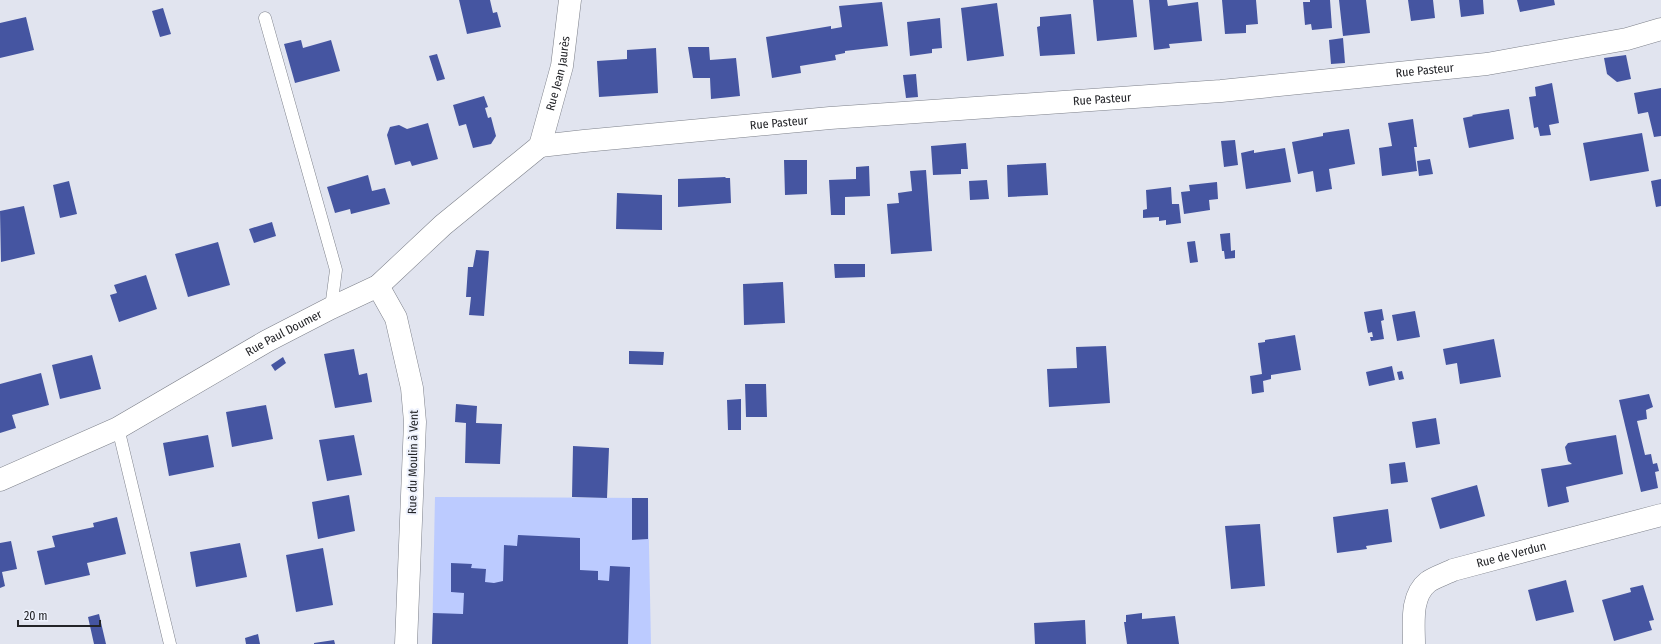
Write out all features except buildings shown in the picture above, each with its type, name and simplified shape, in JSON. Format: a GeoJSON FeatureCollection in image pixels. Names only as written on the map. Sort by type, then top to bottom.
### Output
{"type":"FeatureCollection","features":[{"type":"Feature","properties":{"kind":"street","name":"Rue Jean Jaurès"},"geometry":{"type":"LineString","coordinates":[[540,146],[562,66],[570,0]]}},
{"type":"Feature","properties":{"kind":"street","name":"Rue Pasteur"},"geometry":{"type":"LineString","coordinates":[[540,146],[584,140],[830,118],[1221,91],[1487,64],[1627,39],[1661,29]]}},
{"type":"Feature","properties":{"kind":"street","name":"Rue Paul Doumer"},"geometry":{"type":"LineString","coordinates":[[0,480],[118,428],[267,341],[378,286],[443,225],[540,146]]}},
{"type":"Feature","properties":{"kind":"street","name":"Rue du Moulin à Vent"},"geometry":{"type":"LineString","coordinates":[[378,286],[396,318],[412,388],[415,422],[406,644]]}},
{"type":"Feature","properties":{"kind":"street","name":"Rue de Verdun"},"geometry":{"type":"LineString","coordinates":[[1414,644],[1416,598],[1428,582],[1453,570],[1661,515]]}},
{"type":"Feature","properties":{"kind":"lane"},"geometry":{"type":"LineString","coordinates":[[265,18],[336,270],[331,308]]}},
{"type":"Feature","properties":{"kind":"lane"},"geometry":{"type":"LineString","coordinates":[[118,428],[170,644]]}},
{"type":"Feature","properties":{"kind":"shaded area"},"geometry":{"type":"Polygon","coordinates":[[[435,497],[648,498],[651,644],[432,644],[435,497]]]}}]}
